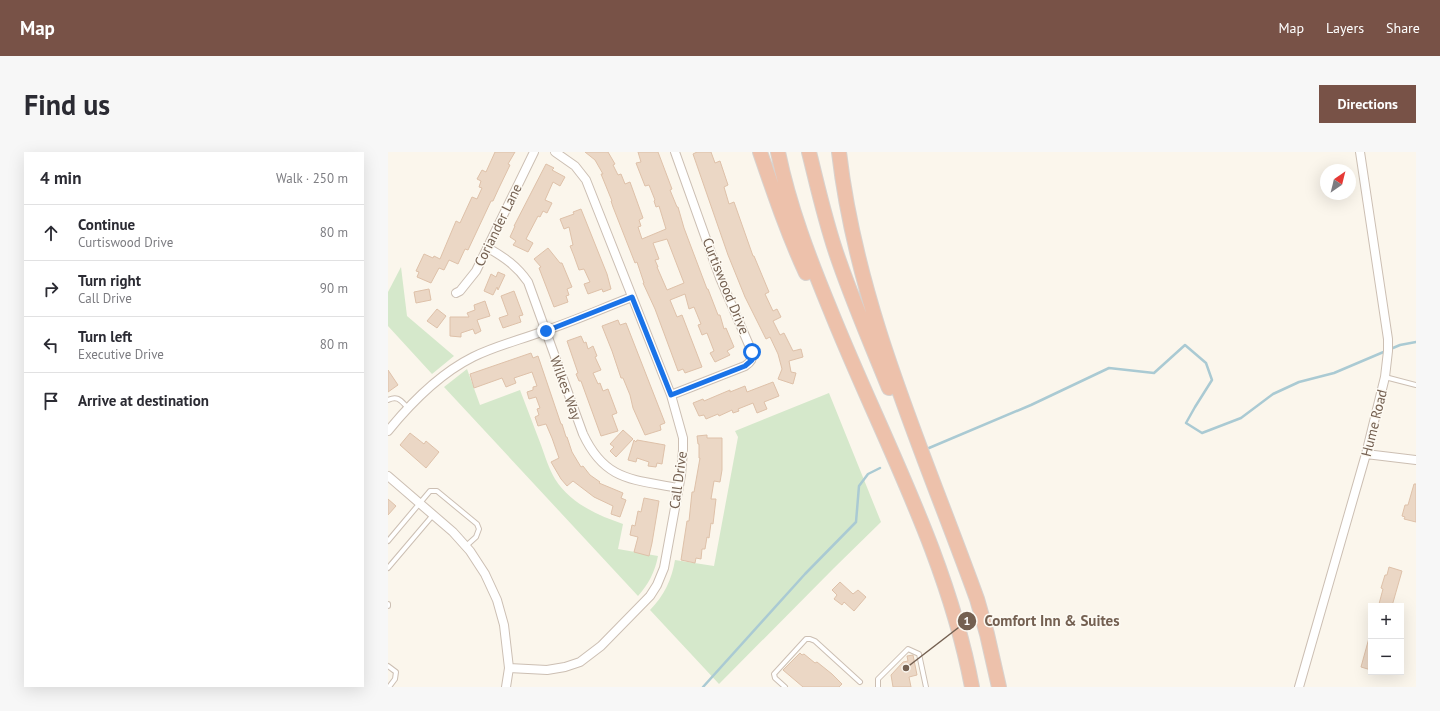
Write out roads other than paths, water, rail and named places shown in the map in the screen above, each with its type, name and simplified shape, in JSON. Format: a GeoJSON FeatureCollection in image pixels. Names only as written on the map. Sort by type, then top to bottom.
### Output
{"type":"FeatureCollection","features":[{"type":"Feature","properties":{"kind":"highway"},"geometry":{"type":"LineString","coordinates":[[760,152],[795,248],[893,456]]}},
{"type":"Feature","properties":{"kind":"highway"},"geometry":{"type":"LineString","coordinates":[[778,152],[796,219],[816,275],[932,548],[949,595],[961,637],[972,687]]}},
{"type":"Feature","properties":{"kind":"highway"},"geometry":{"type":"LineString","coordinates":[[809,152],[838,260],[890,390],[936,489]]}},
{"type":"Feature","properties":{"kind":"highway"},"geometry":{"type":"LineString","coordinates":[[839,152],[844,191],[856,250],[874,317],[977,599],[987,634],[999,687]]}},
{"type":"Feature","properties":{"kind":"street","name":"Coriander Lane"},"geometry":{"type":"LineString","coordinates":[[456,293],[469,282],[476,271],[534,152]]}},
{"type":"Feature","properties":{"kind":"street","name":"Call Drive"},"geometry":{"type":"LineString","coordinates":[[509,668],[547,670],[565,667],[580,662],[601,646],[640,608],[657,585],[664,568],[683,462],[683,438],[671,395],[586,180],[575,166],[555,152]]}},
{"type":"Feature","properties":{"kind":"street","name":"Curtiswood Drive"},"geometry":{"type":"LineString","coordinates":[[671,395],[745,366],[753,357],[720,278],[675,152]]}},
{"type":"Feature","properties":{"kind":"street","name":"Hume Road"},"geometry":{"type":"LineString","coordinates":[[1299,687],[1366,454],[1386,373],[1388,339],[1360,152]]}},
{"type":"Feature","properties":{"kind":"street","name":"Wilkes Way"},"geometry":{"type":"LineString","coordinates":[[488,248],[512,263],[522,273],[528,282],[582,434],[589,448],[598,460],[607,468],[619,475],[678,488]]}},
{"type":"Feature","properties":{"kind":"street"},"geometry":{"type":"LineString","coordinates":[[388,431],[408,408],[427,390],[471,358],[489,350],[546,331],[632,297]]}},
{"type":"Feature","properties":{"kind":"street"},"geometry":{"type":"LineString","coordinates":[[1366,454],[1416,460]]}},
{"type":"Feature","properties":{"kind":"street"},"geometry":{"type":"LineString","coordinates":[[388,476],[453,532],[466,546],[485,574],[497,600],[504,625],[509,668],[506,687]]}},
{"type":"Feature","properties":{"kind":"lane"},"geometry":{"type":"LineString","coordinates":[[1386,373],[1416,384]]}},
{"type":"Feature","properties":{"kind":"lane"},"geometry":{"type":"LineString","coordinates":[[388,400],[398,398],[408,408]]}},
{"type":"Feature","properties":{"kind":"lane"},"geometry":{"type":"LineString","coordinates":[[388,541],[430,491],[437,491],[477,524],[479,529],[476,537],[466,546]]}},
{"type":"Feature","properties":{"kind":"lane"},"geometry":{"type":"LineString","coordinates":[[388,568],[432,515]]}},
{"type":"Feature","properties":{"kind":"lane"},"geometry":{"type":"LineString","coordinates":[[785,687],[775,678],[774,674],[806,639],[815,641],[860,682]]}},
{"type":"Feature","properties":{"kind":"lane"},"geometry":{"type":"LineString","coordinates":[[878,687],[878,679],[908,650],[919,654],[926,687]]}},
{"type":"Feature","properties":{"kind":"lane"},"geometry":{"type":"LineString","coordinates":[[388,666],[396,672],[396,676],[388,687]]}},
{"type":"Feature","properties":{"kind":"waterway"},"geometry":{"type":"LineString","coordinates":[[929,448],[1031,405],[1109,368],[1154,373],[1185,345],[1206,363],[1212,380],[1186,423],[1202,433],[1241,418],[1273,394],[1299,382],[1334,373],[1400,345],[1416,342]]}},
{"type":"Feature","properties":{"kind":"waterway"},"geometry":{"type":"LineString","coordinates":[[703,687],[805,574],[856,522],[859,486],[868,474],[880,468]]}},
{"type":"Feature","properties":{"kind":"place","name":"Comfort Inn & Suites"},"geometry":{"type":"Point","coordinates":[906,668]}}]}
